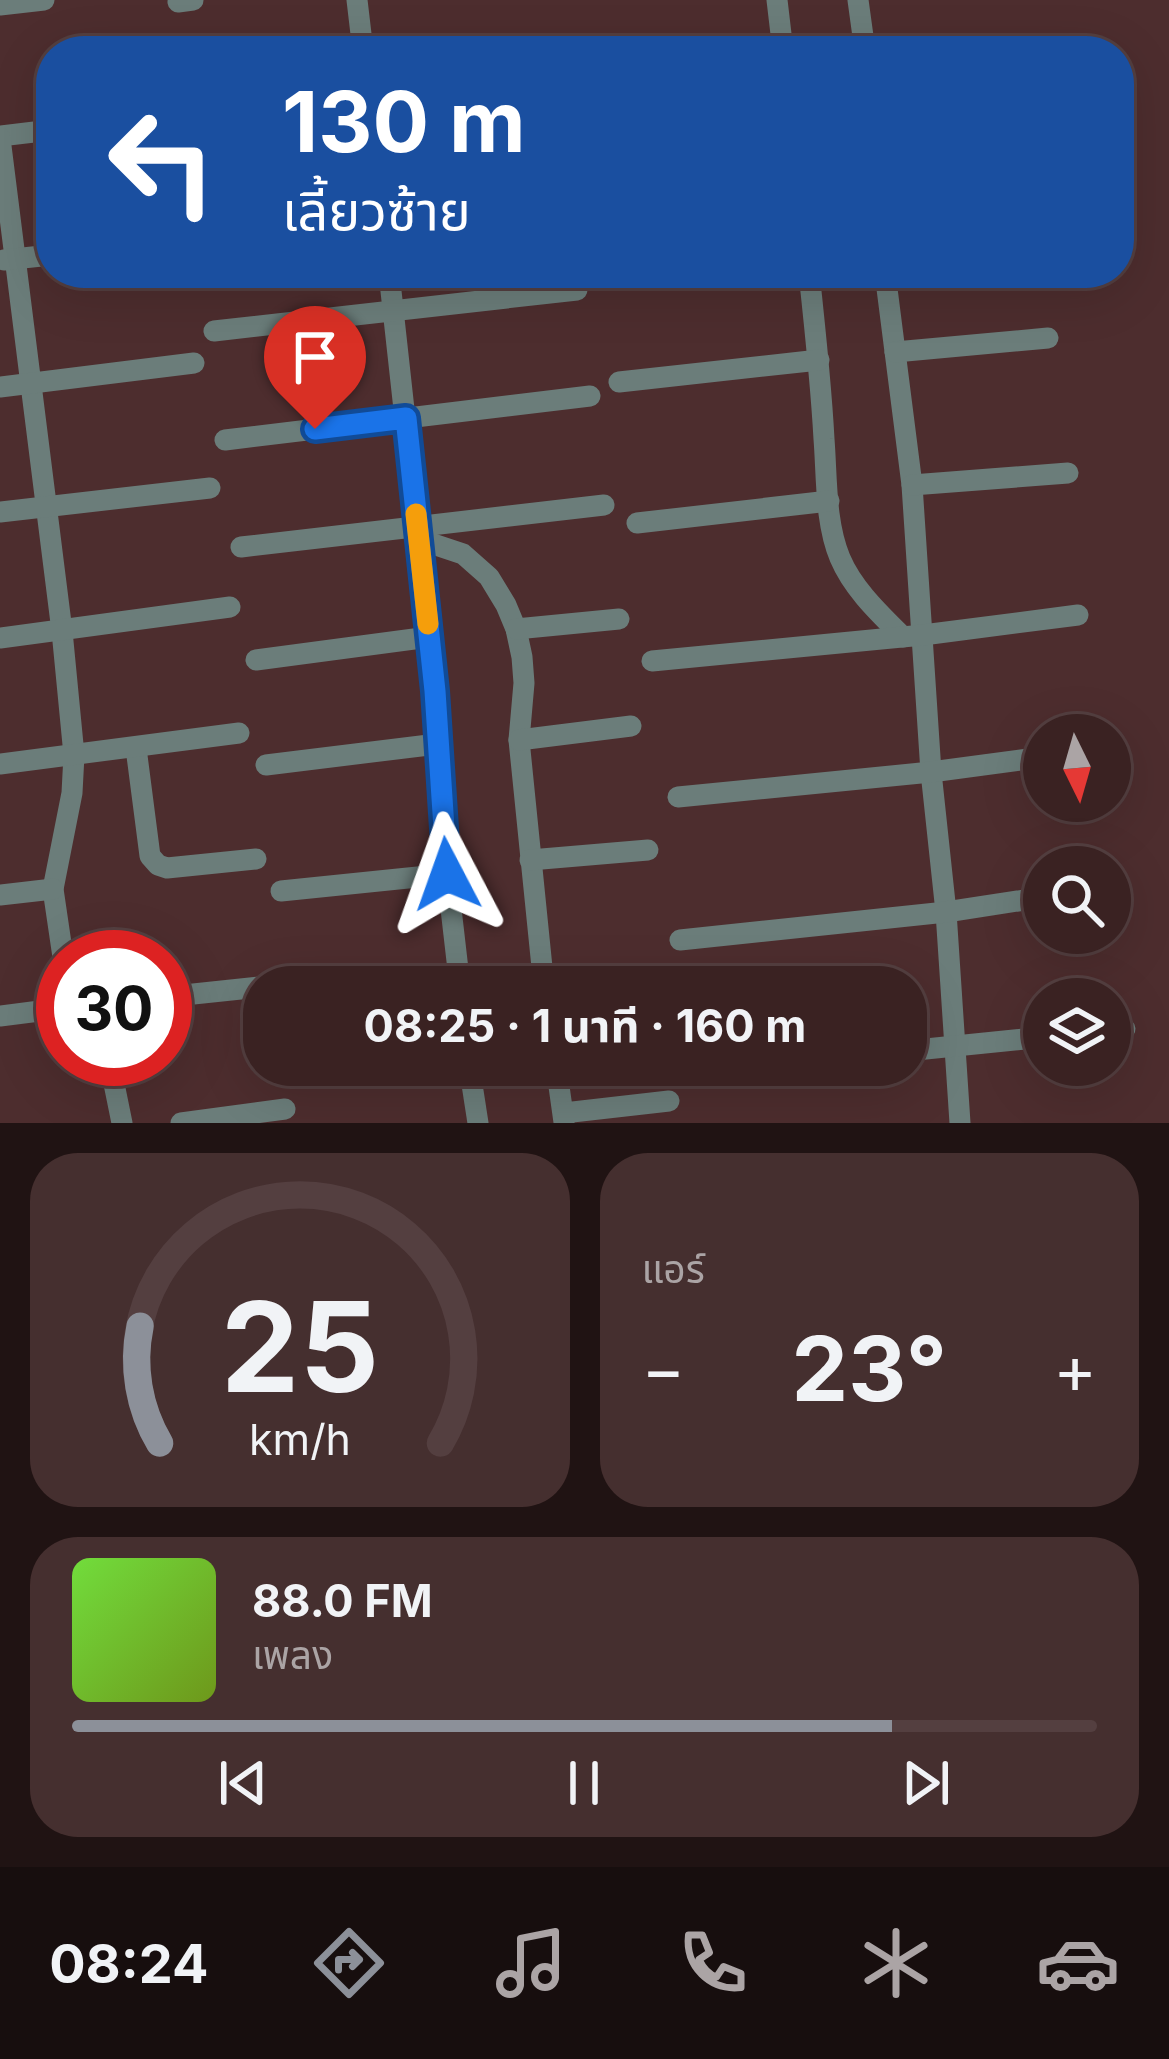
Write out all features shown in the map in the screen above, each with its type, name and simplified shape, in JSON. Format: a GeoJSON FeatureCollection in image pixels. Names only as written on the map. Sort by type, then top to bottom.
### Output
{"type":"FeatureCollection","features":[{"type":"Feature","properties":{"kind":"street"},"geometry":{"type":"LineString","coordinates":[[0,5],[44,0]]}},
{"type":"Feature","properties":{"kind":"street"},"geometry":{"type":"LineString","coordinates":[[357,0],[361,36]]}},
{"type":"Feature","properties":{"kind":"street"},"geometry":{"type":"LineString","coordinates":[[777,0],[781,36]]}},
{"type":"Feature","properties":{"kind":"street"},"geometry":{"type":"LineString","coordinates":[[858,0],[864,36]]}},
{"type":"Feature","properties":{"kind":"street"},"geometry":{"type":"LineString","coordinates":[[36,132],[0,137],[7,260],[30,383],[74,755],[72,793],[53,889],[59,930]]}},
{"type":"Feature","properties":{"kind":"street"},"geometry":{"type":"LineString","coordinates":[[391,288],[429,637],[458,966]]}},
{"type":"Feature","properties":{"kind":"street"},"geometry":{"type":"LineString","coordinates":[[811,288],[829,501],[839,557],[877,611],[913,636]]}},
{"type":"Feature","properties":{"kind":"street"},"geometry":{"type":"LineString","coordinates":[[887,288],[911,485],[913,636],[946,912],[960,1123]]}},
{"type":"Feature","properties":{"kind":"street"},"geometry":{"type":"LineString","coordinates":[[214,331],[577,290]]}},
{"type":"Feature","properties":{"kind":"street"},"geometry":{"type":"LineString","coordinates":[[895,352],[1048,338]]}},
{"type":"Feature","properties":{"kind":"street"},"geometry":{"type":"LineString","coordinates":[[619,382],[819,360]]}},
{"type":"Feature","properties":{"kind":"street"},"geometry":{"type":"LineString","coordinates":[[0,387],[194,362]]}},
{"type":"Feature","properties":{"kind":"street"},"geometry":{"type":"LineString","coordinates":[[225,440],[590,396]]}},
{"type":"Feature","properties":{"kind":"street"},"geometry":{"type":"LineString","coordinates":[[911,485],[1068,473]]}},
{"type":"Feature","properties":{"kind":"street"},"geometry":{"type":"LineString","coordinates":[[0,512],[210,488]]}},
{"type":"Feature","properties":{"kind":"street"},"geometry":{"type":"LineString","coordinates":[[637,523],[829,501]]}},
{"type":"Feature","properties":{"kind":"street"},"geometry":{"type":"LineString","coordinates":[[241,547],[418,532],[604,505]]}},
{"type":"Feature","properties":{"kind":"street"},"geometry":{"type":"LineString","coordinates":[[418,532],[463,554],[489,577],[516,628],[524,683],[519,740],[542,966]]}},
{"type":"Feature","properties":{"kind":"street"},"geometry":{"type":"LineString","coordinates":[[0,638],[230,607]]}},
{"type":"Feature","properties":{"kind":"street"},"geometry":{"type":"LineString","coordinates":[[652,661],[1078,615]]}},
{"type":"Feature","properties":{"kind":"street"},"geometry":{"type":"LineString","coordinates":[[516,628],[619,619]]}},
{"type":"Feature","properties":{"kind":"street"},"geometry":{"type":"LineString","coordinates":[[256,660],[429,637]]}},
{"type":"Feature","properties":{"kind":"street"},"geometry":{"type":"LineString","coordinates":[[519,740],[631,726]]}},
{"type":"Feature","properties":{"kind":"street"},"geometry":{"type":"LineString","coordinates":[[0,764],[238,733]]}},
{"type":"Feature","properties":{"kind":"street"},"geometry":{"type":"LineString","coordinates":[[266,765],[437,744]]}},
{"type":"Feature","properties":{"kind":"street"},"geometry":{"type":"LineString","coordinates":[[136,748],[150,856],[158,865],[256,859]]}},
{"type":"Feature","properties":{"kind":"street"},"geometry":{"type":"LineString","coordinates":[[678,797],[1023,760]]}},
{"type":"Feature","properties":{"kind":"street"},"geometry":{"type":"LineString","coordinates":[[530,860],[648,850]]}},
{"type":"Feature","properties":{"kind":"street"},"geometry":{"type":"LineString","coordinates":[[281,891],[447,874]]}},
{"type":"Feature","properties":{"kind":"street"},"geometry":{"type":"LineString","coordinates":[[0,895],[53,889]]}},
{"type":"Feature","properties":{"kind":"street"},"geometry":{"type":"LineString","coordinates":[[680,940],[1023,899]]}},
{"type":"Feature","properties":{"kind":"street"},"geometry":{"type":"LineString","coordinates":[[192,994],[243,989]]}},
{"type":"Feature","properties":{"kind":"street"},"geometry":{"type":"LineString","coordinates":[[0,1016],[36,1011]]}},
{"type":"Feature","properties":{"kind":"street"},"geometry":{"type":"LineString","coordinates":[[927,1049],[1023,1039]]}},
{"type":"Feature","properties":{"kind":"street"},"geometry":{"type":"LineString","coordinates":[[114,1086],[122,1123]]}},
{"type":"Feature","properties":{"kind":"street"},"geometry":{"type":"LineString","coordinates":[[472,1086],[478,1123]]}},
{"type":"Feature","properties":{"kind":"street"},"geometry":{"type":"LineString","coordinates":[[559,1086],[564,1118],[669,1101]]}},
{"type":"Feature","properties":{"kind":"street"},"geometry":{"type":"LineString","coordinates":[[181,1123],[285,1109]]}},
{"type":"Feature","properties":{"kind":"slow traffic"},"geometry":{"type":"LineString","coordinates":[[416,514],[428,624]]}},
{"type":"Feature","properties":{"kind":"route"},"geometry":{"type":"LineString","coordinates":[[315,429],[406,418],[435,691],[447,874]]}}]}
